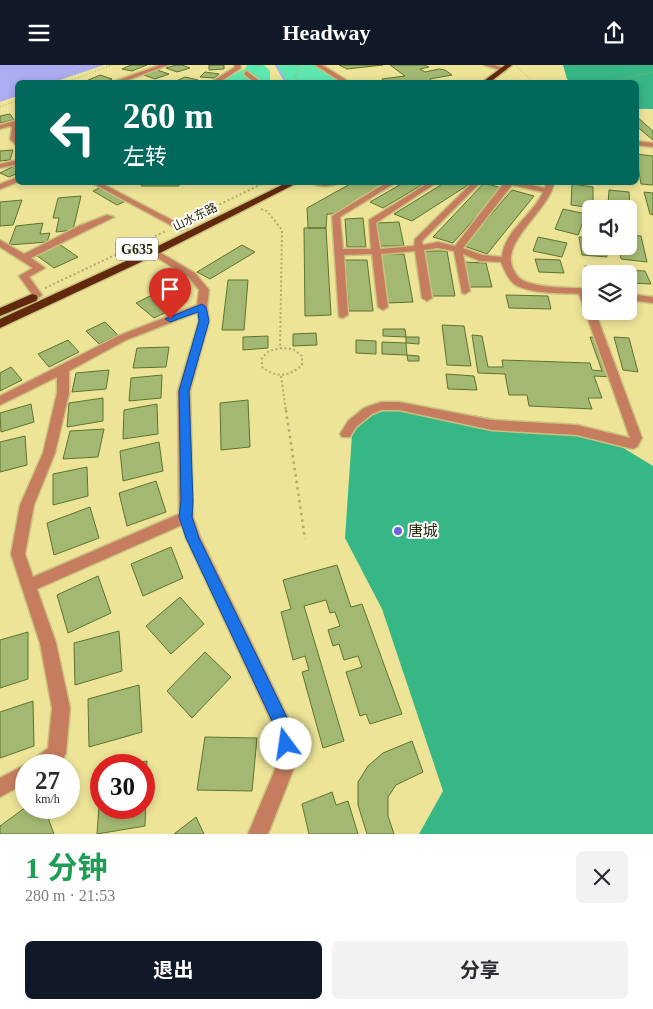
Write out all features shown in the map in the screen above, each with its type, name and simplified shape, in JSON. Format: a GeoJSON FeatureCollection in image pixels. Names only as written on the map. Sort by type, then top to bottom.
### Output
{"type":"FeatureCollection","features":[{"type":"Feature","properties":{"kind":"highway"},"geometry":{"type":"LineString","coordinates":[[488,80],[509,66]]}},
{"type":"Feature","properties":{"kind":"highway","name":"山水东路"},"geometry":{"type":"LineString","coordinates":[[0,312],[268,185]]}},
{"type":"Feature","properties":{"kind":"highway","name":"山水东路"},"geometry":{"type":"LineString","coordinates":[[0,324],[154,252],[288,185]]}},
{"type":"Feature","properties":{"kind":"street"},"geometry":{"type":"LineString","coordinates":[[122,80],[165,65]]}},
{"type":"Feature","properties":{"kind":"street"},"geometry":{"type":"LineString","coordinates":[[217,80],[238,68],[237,65]]}},
{"type":"Feature","properties":{"kind":"street"},"geometry":{"type":"LineString","coordinates":[[318,65],[343,80]]}},
{"type":"Feature","properties":{"kind":"street"},"geometry":{"type":"LineString","coordinates":[[487,65],[509,66]]}},
{"type":"Feature","properties":{"kind":"street"},"geometry":{"type":"LineString","coordinates":[[246,73],[255,80]]}},
{"type":"Feature","properties":{"kind":"street"},"geometry":{"type":"LineString","coordinates":[[0,127],[15,123]]}},
{"type":"Feature","properties":{"kind":"street"},"geometry":{"type":"LineString","coordinates":[[15,129],[13,139],[15,141]]}},
{"type":"Feature","properties":{"kind":"street"},"geometry":{"type":"LineString","coordinates":[[639,143],[653,145]]}},
{"type":"Feature","properties":{"kind":"street"},"geometry":{"type":"LineString","coordinates":[[0,166],[15,163]]}},
{"type":"Feature","properties":{"kind":"street"},"geometry":{"type":"LineString","coordinates":[[0,187],[15,180]]}},
{"type":"Feature","properties":{"kind":"street"},"geometry":{"type":"LineString","coordinates":[[100,185],[180,226]]}},
{"type":"Feature","properties":{"kind":"street"},"geometry":{"type":"LineString","coordinates":[[343,315],[336,216],[388,185]]}},
{"type":"Feature","properties":{"kind":"street"},"geometry":{"type":"LineString","coordinates":[[383,307],[372,222],[429,185]]}},
{"type":"Feature","properties":{"kind":"street"},"geometry":{"type":"LineString","coordinates":[[427,297],[418,241],[474,185]]}},
{"type":"Feature","properties":{"kind":"street"},"geometry":{"type":"LineString","coordinates":[[465,291],[458,255],[459,245],[506,185]]}},
{"type":"Feature","properties":{"kind":"street"},"geometry":{"type":"LineString","coordinates":[[532,185],[549,187],[540,206],[512,240],[505,255],[507,269],[517,282],[530,286],[582,291]]}},
{"type":"Feature","properties":{"kind":"street"},"geometry":{"type":"LineString","coordinates":[[24,258],[82,228],[110,217]]}},
{"type":"Feature","properties":{"kind":"street"},"geometry":{"type":"LineString","coordinates":[[0,243],[40,268],[24,276],[36,294]]}},
{"type":"Feature","properties":{"kind":"street"},"geometry":{"type":"LineString","coordinates":[[339,252],[399,251],[438,245],[458,249],[480,258],[505,260]]}},
{"type":"Feature","properties":{"kind":"street"},"geometry":{"type":"LineString","coordinates":[[154,252],[192,275],[204,289],[202,307],[204,321],[184,391],[186,517],[193,538],[284,728],[288,760],[258,834]]}},
{"type":"Feature","properties":{"kind":"street"},"geometry":{"type":"LineString","coordinates":[[637,298],[653,300]]}},
{"type":"Feature","properties":{"kind":"street"},"geometry":{"type":"LineString","coordinates":[[0,401],[122,338],[202,307]]}},
{"type":"Feature","properties":{"kind":"street"},"geometry":{"type":"LineString","coordinates":[[346,435],[352,424],[368,411],[381,406],[399,406],[492,425],[577,430],[633,444],[636,438],[596,320]]}},
{"type":"Feature","properties":{"kind":"street"},"geometry":{"type":"LineString","coordinates":[[56,754],[61,708],[48,643],[18,553],[27,505],[49,453],[63,393],[63,369]]}},
{"type":"Feature","properties":{"kind":"street"},"geometry":{"type":"LineString","coordinates":[[29,586],[186,517]]}},
{"type":"Feature","properties":{"kind":"street"},"geometry":{"type":"LineString","coordinates":[[0,788],[15,779]]}},
{"type":"Feature","properties":{"kind":"path"},"geometry":{"type":"LineString","coordinates":[[56,80],[89,65]]}},
{"type":"Feature","properties":{"kind":"path"},"geometry":{"type":"LineString","coordinates":[[72,80],[112,65]]}},
{"type":"Feature","properties":{"kind":"path"},"geometry":{"type":"LineString","coordinates":[[294,65],[299,69],[295,76],[297,80]]}},
{"type":"Feature","properties":{"kind":"path"},"geometry":{"type":"LineString","coordinates":[[509,66],[519,67],[532,80]]}},
{"type":"Feature","properties":{"kind":"path"},"geometry":{"type":"LineString","coordinates":[[608,80],[653,72]]}},
{"type":"Feature","properties":{"kind":"path"},"geometry":{"type":"LineString","coordinates":[[0,107],[15,101]]}},
{"type":"Feature","properties":{"kind":"path","name":"山水东路"},"geometry":{"type":"LineString","coordinates":[[36,294],[180,226],[260,185]]}},
{"type":"Feature","properties":{"kind":"path"},"geometry":{"type":"LineString","coordinates":[[248,206],[267,211],[282,230],[280,348]]}},
{"type":"Feature","properties":{"kind":"path"},"geometry":{"type":"LineString","coordinates":[[280,348],[293,349],[302,356],[302,365],[295,373],[281,377],[269,374],[262,367],[262,359],[269,351],[280,348]]}},
{"type":"Feature","properties":{"kind":"path"},"geometry":{"type":"LineString","coordinates":[[281,377],[305,539]]}},
{"type":"Feature","properties":{"kind":"green space"},"geometry":{"type":"Polygon","coordinates":[[[247,65],[264,65],[270,71],[270,80],[224,80],[246,68],[247,65]]]}},
{"type":"Feature","properties":{"kind":"green space"},"geometry":{"type":"Polygon","coordinates":[[[276,65],[317,65],[339,80],[284,80],[276,65]]]}},
{"type":"Feature","properties":{"kind":"green space"},"geometry":{"type":"Polygon","coordinates":[[[563,65],[653,65],[653,109],[639,109],[639,80],[567,79],[563,65]]]}},
{"type":"Feature","properties":{"kind":"green space"},"geometry":{"type":"Polygon","coordinates":[[[408,404],[607,438],[653,466],[653,834],[419,834],[443,791],[382,609],[345,538],[353,420],[408,404]]]}},
{"type":"Feature","properties":{"kind":"water"},"geometry":{"type":"Polygon","coordinates":[[[0,65],[104,65],[60,80],[15,80],[15,97],[0,102],[0,65]]]}},
{"type":"Feature","properties":{"kind":"building"},"geometry":{"type":"Polygon","coordinates":[[[131,65],[147,65],[132,71],[122,69],[131,65]]]}},
{"type":"Feature","properties":{"kind":"building"},"geometry":{"type":"Polygon","coordinates":[[[176,65],[190,68],[177,72],[166,68],[176,65]]]}},
{"type":"Feature","properties":{"kind":"building"},"geometry":{"type":"Polygon","coordinates":[[[209,65],[224,65],[224,69],[209,70],[209,65]]]}},
{"type":"Feature","properties":{"kind":"building"},"geometry":{"type":"Polygon","coordinates":[[[339,65],[383,65],[347,69],[339,65]]]}},
{"type":"Feature","properties":{"kind":"building"},"geometry":{"type":"Polygon","coordinates":[[[390,65],[425,65],[429,67],[420,69],[425,72],[439,69],[445,70],[452,75],[431,80],[382,79],[405,76],[390,65]]]}},
{"type":"Feature","properties":{"kind":"building"},"geometry":{"type":"Polygon","coordinates":[[[157,70],[169,74],[155,79],[144,75],[157,70]]]}},
{"type":"Feature","properties":{"kind":"building"},"geometry":{"type":"Polygon","coordinates":[[[205,72],[219,74],[214,78],[200,77],[205,72]]]}},
{"type":"Feature","properties":{"kind":"building"},"geometry":{"type":"Polygon","coordinates":[[[100,75],[112,79],[110,80],[88,80],[100,75]]]}},
{"type":"Feature","properties":{"kind":"building"},"geometry":{"type":"Polygon","coordinates":[[[185,77],[198,80],[178,80],[185,77]]]}},
{"type":"Feature","properties":{"kind":"building"},"geometry":{"type":"Polygon","coordinates":[[[10,114],[14,120],[0,123],[0,116],[10,114]]]}},
{"type":"Feature","properties":{"kind":"building"},"geometry":{"type":"Polygon","coordinates":[[[639,119],[653,131],[653,140],[639,128],[639,119]]]}},
{"type":"Feature","properties":{"kind":"building"},"geometry":{"type":"Polygon","coordinates":[[[13,150],[10,160],[0,161],[0,151],[13,150]]]}},
{"type":"Feature","properties":{"kind":"building"},"geometry":{"type":"Polygon","coordinates":[[[639,154],[653,156],[653,185],[641,184],[639,154]]]}},
{"type":"Feature","properties":{"kind":"building"},"geometry":{"type":"Polygon","coordinates":[[[15,166],[15,174],[9,177],[0,173],[15,166]]]}},
{"type":"Feature","properties":{"kind":"building"},"geometry":{"type":"Polygon","coordinates":[[[142,185],[179,185],[179,186],[142,185]]]}},
{"type":"Feature","properties":{"kind":"building"},"geometry":{"type":"Polygon","coordinates":[[[348,185],[384,185],[333,214],[327,214],[326,228],[308,228],[307,208],[348,185]]]}},
{"type":"Feature","properties":{"kind":"building"},"geometry":{"type":"Polygon","coordinates":[[[400,185],[422,185],[383,208],[370,202],[400,185]]]}},
{"type":"Feature","properties":{"kind":"building"},"geometry":{"type":"Polygon","coordinates":[[[441,185],[468,185],[412,221],[394,214],[441,185]]]}},
{"type":"Feature","properties":{"kind":"building"},"geometry":{"type":"Polygon","coordinates":[[[482,185],[502,188],[453,243],[433,237],[482,185]]]}},
{"type":"Feature","properties":{"kind":"building"},"geometry":{"type":"Polygon","coordinates":[[[572,185],[593,187],[593,200],[582,200],[582,206],[571,205],[572,185]]]}},
{"type":"Feature","properties":{"kind":"building"},"geometry":{"type":"Polygon","coordinates":[[[101,187],[126,201],[117,205],[93,191],[101,187]]]}},
{"type":"Feature","properties":{"kind":"building"},"geometry":{"type":"Polygon","coordinates":[[[512,190],[534,196],[487,254],[464,246],[512,190]]]}},
{"type":"Feature","properties":{"kind":"building"},"geometry":{"type":"Polygon","coordinates":[[[609,190],[629,192],[630,200],[608,200],[609,190]]]}},
{"type":"Feature","properties":{"kind":"building"},"geometry":{"type":"Polygon","coordinates":[[[644,192],[653,193],[653,215],[650,214],[644,192]]]}},
{"type":"Feature","properties":{"kind":"building"},"geometry":{"type":"Polygon","coordinates":[[[81,196],[73,230],[56,232],[59,218],[53,218],[58,198],[81,196]]]}},
{"type":"Feature","properties":{"kind":"building"},"geometry":{"type":"Polygon","coordinates":[[[22,200],[13,225],[0,226],[0,202],[22,200]]]}},
{"type":"Feature","properties":{"kind":"building"},"geometry":{"type":"Polygon","coordinates":[[[563,209],[582,213],[582,224],[578,235],[555,229],[563,209]]]}},
{"type":"Feature","properties":{"kind":"building"},"geometry":{"type":"Polygon","coordinates":[[[363,218],[366,247],[347,247],[345,219],[363,218]]]}},
{"type":"Feature","properties":{"kind":"building"},"geometry":{"type":"Polygon","coordinates":[[[399,222],[404,246],[380,246],[377,223],[399,222]]]}},
{"type":"Feature","properties":{"kind":"building"},"geometry":{"type":"Polygon","coordinates":[[[43,223],[40,234],[50,233],[47,242],[9,245],[16,226],[43,223]]]}},
{"type":"Feature","properties":{"kind":"building"},"geometry":{"type":"Polygon","coordinates":[[[304,228],[326,228],[331,315],[305,316],[304,228]]]}},
{"type":"Feature","properties":{"kind":"building"},"geometry":{"type":"Polygon","coordinates":[[[637,236],[641,236],[647,262],[621,259],[620,255],[637,255],[637,236]]]}},
{"type":"Feature","properties":{"kind":"building"},"geometry":{"type":"Polygon","coordinates":[[[538,237],[567,243],[562,257],[533,251],[538,237]]]}},
{"type":"Feature","properties":{"kind":"building"},"geometry":{"type":"Polygon","coordinates":[[[579,237],[582,237],[582,255],[579,237]]]}},
{"type":"Feature","properties":{"kind":"building"},"geometry":{"type":"Polygon","coordinates":[[[59,244],[78,257],[54,268],[36,255],[59,244]]]}},
{"type":"Feature","properties":{"kind":"building"},"geometry":{"type":"Polygon","coordinates":[[[242,245],[255,252],[210,279],[197,272],[242,245]]]}},
{"type":"Feature","properties":{"kind":"building"},"geometry":{"type":"Polygon","coordinates":[[[424,251],[447,251],[455,296],[430,296],[424,251]]]}},
{"type":"Feature","properties":{"kind":"building"},"geometry":{"type":"Polygon","coordinates":[[[380,254],[404,254],[413,302],[387,303],[380,254]]]}},
{"type":"Feature","properties":{"kind":"building"},"geometry":{"type":"Polygon","coordinates":[[[582,255],[607,255],[607,257],[582,255]]]}},
{"type":"Feature","properties":{"kind":"building"},"geometry":{"type":"Polygon","coordinates":[[[535,259],[560,260],[564,273],[539,272],[535,259]]]}},
{"type":"Feature","properties":{"kind":"building"},"geometry":{"type":"Polygon","coordinates":[[[345,260],[367,260],[373,311],[349,311],[345,260]]]}},
{"type":"Feature","properties":{"kind":"building"},"geometry":{"type":"Polygon","coordinates":[[[464,262],[486,263],[492,287],[469,287],[464,262]]]}},
{"type":"Feature","properties":{"kind":"building"},"geometry":{"type":"Polygon","coordinates":[[[637,271],[645,271],[651,284],[637,283],[637,271]]]}},
{"type":"Feature","properties":{"kind":"building"},"geometry":{"type":"Polygon","coordinates":[[[228,280],[248,280],[244,330],[222,330],[228,280]]]}},
{"type":"Feature","properties":{"kind":"building"},"geometry":{"type":"Polygon","coordinates":[[[156,293],[175,308],[154,318],[136,303],[156,293]]]}},
{"type":"Feature","properties":{"kind":"building"},"geometry":{"type":"Polygon","coordinates":[[[506,295],[548,296],[551,309],[509,308],[506,295]]]}},
{"type":"Feature","properties":{"kind":"building"},"geometry":{"type":"Polygon","coordinates":[[[105,322],[118,335],[99,344],[86,331],[105,322]]]}},
{"type":"Feature","properties":{"kind":"building"},"geometry":{"type":"Polygon","coordinates":[[[442,325],[464,326],[471,366],[447,365],[442,325]]]}},
{"type":"Feature","properties":{"kind":"building"},"geometry":{"type":"Polygon","coordinates":[[[383,329],[405,329],[406,337],[383,336],[383,329]]]}},
{"type":"Feature","properties":{"kind":"building"},"geometry":{"type":"Polygon","coordinates":[[[316,333],[317,345],[293,346],[293,334],[316,333]]]}},
{"type":"Feature","properties":{"kind":"building"},"geometry":{"type":"Polygon","coordinates":[[[472,335],[482,336],[488,367],[503,367],[502,360],[590,363],[592,370],[602,371],[590,337],[598,338],[613,377],[594,376],[602,398],[588,398],[592,409],[529,406],[527,395],[509,395],[505,374],[478,373],[472,335]]]}},
{"type":"Feature","properties":{"kind":"building"},"geometry":{"type":"Polygon","coordinates":[[[268,336],[268,348],[243,350],[243,337],[268,336]]]}},
{"type":"Feature","properties":{"kind":"building"},"geometry":{"type":"Polygon","coordinates":[[[406,337],[419,337],[419,344],[406,343],[406,337]]]}},
{"type":"Feature","properties":{"kind":"building"},"geometry":{"type":"Polygon","coordinates":[[[614,337],[629,338],[638,372],[623,370],[614,337]]]}},
{"type":"Feature","properties":{"kind":"building"},"geometry":{"type":"Polygon","coordinates":[[[68,340],[79,352],[49,367],[38,354],[68,340]]]}},
{"type":"Feature","properties":{"kind":"building"},"geometry":{"type":"Polygon","coordinates":[[[356,340],[376,341],[376,354],[356,353],[356,340]]]}},
{"type":"Feature","properties":{"kind":"building"},"geometry":{"type":"Polygon","coordinates":[[[382,342],[406,343],[407,355],[382,354],[382,342]]]}},
{"type":"Feature","properties":{"kind":"building"},"geometry":{"type":"Polygon","coordinates":[[[169,347],[166,367],[133,368],[137,348],[169,347]]]}},
{"type":"Feature","properties":{"kind":"building"},"geometry":{"type":"Polygon","coordinates":[[[407,355],[419,356],[419,361],[408,361],[407,355]]]}},
{"type":"Feature","properties":{"kind":"building"},"geometry":{"type":"Polygon","coordinates":[[[11,367],[22,380],[0,391],[0,373],[11,367]]]}},
{"type":"Feature","properties":{"kind":"building"},"geometry":{"type":"Polygon","coordinates":[[[109,370],[106,389],[72,392],[76,373],[109,370]]]}},
{"type":"Feature","properties":{"kind":"building"},"geometry":{"type":"Polygon","coordinates":[[[446,374],[474,376],[477,390],[448,389],[446,374]]]}},
{"type":"Feature","properties":{"kind":"building"},"geometry":{"type":"Polygon","coordinates":[[[162,375],[161,398],[129,401],[131,378],[162,375]]]}},
{"type":"Feature","properties":{"kind":"building"},"geometry":{"type":"Polygon","coordinates":[[[103,398],[103,421],[67,427],[69,403],[103,398]]]}},
{"type":"Feature","properties":{"kind":"building"},"geometry":{"type":"Polygon","coordinates":[[[248,400],[250,447],[221,450],[220,403],[248,400]]]}},
{"type":"Feature","properties":{"kind":"building"},"geometry":{"type":"Polygon","coordinates":[[[31,404],[34,422],[1,432],[0,413],[31,404]]]}},
{"type":"Feature","properties":{"kind":"building"},"geometry":{"type":"Polygon","coordinates":[[[157,404],[158,434],[123,439],[124,410],[157,404]]]}},
{"type":"Feature","properties":{"kind":"building"},"geometry":{"type":"Polygon","coordinates":[[[104,429],[98,457],[63,459],[70,431],[104,429]]]}},
{"type":"Feature","properties":{"kind":"building"},"geometry":{"type":"Polygon","coordinates":[[[25,436],[27,465],[0,472],[0,442],[25,436]]]}},
{"type":"Feature","properties":{"kind":"building"},"geometry":{"type":"Polygon","coordinates":[[[159,442],[163,471],[123,481],[120,451],[159,442]]]}},
{"type":"Feature","properties":{"kind":"building"},"geometry":{"type":"Polygon","coordinates":[[[87,467],[88,496],[53,505],[53,474],[87,467]]]}},
{"type":"Feature","properties":{"kind":"building"},"geometry":{"type":"Polygon","coordinates":[[[156,481],[166,512],[127,526],[119,493],[156,481]]]}},
{"type":"Feature","properties":{"kind":"building"},"geometry":{"type":"Polygon","coordinates":[[[90,507],[99,538],[54,555],[47,523],[90,507]]]}},
{"type":"Feature","properties":{"kind":"building"},"geometry":{"type":"Polygon","coordinates":[[[171,547],[183,578],[143,596],[131,564],[171,547]]]}},
{"type":"Feature","properties":{"kind":"building"},"geometry":{"type":"Polygon","coordinates":[[[337,565],[351,607],[362,604],[402,714],[370,724],[366,714],[360,716],[346,672],[362,667],[358,656],[344,660],[339,644],[333,646],[328,630],[340,626],[335,612],[330,613],[326,600],[304,606],[344,741],[323,748],[302,672],[309,670],[305,656],[293,660],[281,612],[291,609],[283,580],[337,565]]]}},
{"type":"Feature","properties":{"kind":"building"},"geometry":{"type":"Polygon","coordinates":[[[98,576],[111,613],[68,633],[57,595],[98,576]]]}},
{"type":"Feature","properties":{"kind":"building"},"geometry":{"type":"Polygon","coordinates":[[[180,597],[204,624],[171,654],[146,626],[180,597]]]}},
{"type":"Feature","properties":{"kind":"building"},"geometry":{"type":"Polygon","coordinates":[[[119,631],[122,671],[75,685],[74,643],[119,631]]]}},
{"type":"Feature","properties":{"kind":"building"},"geometry":{"type":"Polygon","coordinates":[[[28,632],[28,679],[0,688],[0,640],[28,632]]]}},
{"type":"Feature","properties":{"kind":"building"},"geometry":{"type":"Polygon","coordinates":[[[205,652],[231,677],[192,718],[167,691],[205,652]]]}},
{"type":"Feature","properties":{"kind":"building"},"geometry":{"type":"Polygon","coordinates":[[[139,685],[142,732],[89,747],[88,699],[139,685]]]}},
{"type":"Feature","properties":{"kind":"building"},"geometry":{"type":"Polygon","coordinates":[[[33,701],[34,746],[0,758],[0,712],[33,701]]]}},
{"type":"Feature","properties":{"kind":"building"},"geometry":{"type":"Polygon","coordinates":[[[205,737],[257,738],[252,791],[197,790],[205,737]]]}},
{"type":"Feature","properties":{"kind":"building"},"geometry":{"type":"Polygon","coordinates":[[[412,741],[423,772],[396,785],[388,797],[388,816],[394,834],[367,834],[358,805],[358,782],[368,766],[383,753],[412,741]]]}},
{"type":"Feature","properties":{"kind":"building"},"geometry":{"type":"Polygon","coordinates":[[[332,792],[336,805],[348,801],[358,834],[309,834],[302,804],[332,792]]]}},
{"type":"Feature","properties":{"kind":"building"},"geometry":{"type":"Polygon","coordinates":[[[15,815],[15,819],[48,819],[54,834],[0,834],[0,826],[15,815]]]}},
{"type":"Feature","properties":{"kind":"building"},"geometry":{"type":"Polygon","coordinates":[[[196,817],[204,834],[174,834],[196,817]]]}},
{"type":"Feature","properties":{"kind":"building"},"geometry":{"type":"Polygon","coordinates":[[[98,819],[145,819],[145,826],[97,834],[98,819]]]}},
{"type":"Feature","properties":{"kind":"waterway"},"geometry":{"type":"LineString","coordinates":[[276,65],[284,80]]}},
{"type":"Feature","properties":{"kind":"place","name":"唐城"},"geometry":{"type":"Point","coordinates":[398,531]}},
{"type":"Feature","properties":{"kind":"route"},"geometry":{"type":"LineString","coordinates":[[170,319],[202,307],[204,321],[184,391],[186,517],[193,538],[284,728],[286,744]]}}]}
